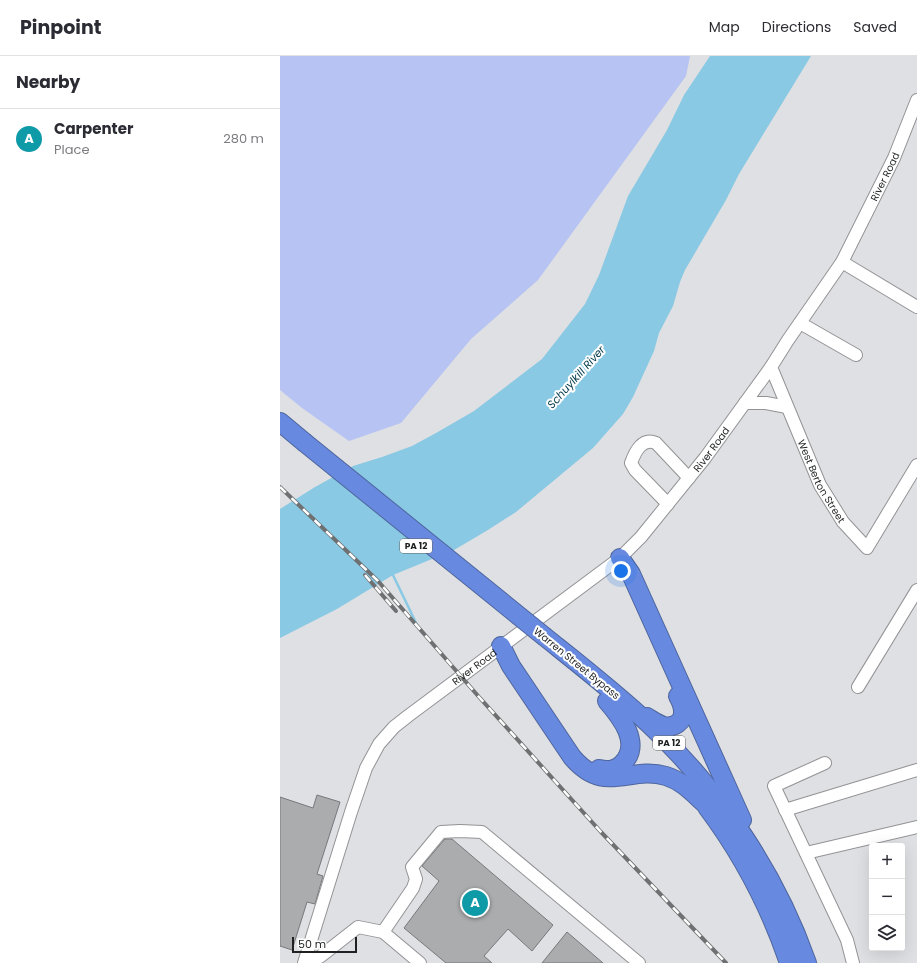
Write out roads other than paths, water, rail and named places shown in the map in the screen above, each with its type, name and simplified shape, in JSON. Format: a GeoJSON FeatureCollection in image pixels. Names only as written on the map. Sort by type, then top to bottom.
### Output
{"type":"FeatureCollection","features":[{"type":"Feature","properties":{"kind":"highway","name":"Warren Street Bypass"},"geometry":{"type":"LineString","coordinates":[[280,422],[300,445],[540,640],[630,707],[666,740],[702,780],[741,832],[766,874],[784,909],[807,963]]}},
{"type":"Feature","properties":{"kind":"highway","name":"Warren Street Bypass"},"geometry":{"type":"LineString","coordinates":[[280,436],[300,445]]}},
{"type":"Feature","properties":{"kind":"highway"},"geometry":{"type":"LineString","coordinates":[[620,558],[624,576],[681,702],[683,714],[680,722],[668,726],[658,723],[630,707]]}},
{"type":"Feature","properties":{"kind":"highway"},"geometry":{"type":"LineString","coordinates":[[620,558],[631,574],[766,874]]}},
{"type":"Feature","properties":{"kind":"highway","name":"Warren Street Bypass"},"geometry":{"type":"LineString","coordinates":[[540,640],[658,748],[674,765],[704,803],[730,840],[754,881],[774,922],[789,963]]}},
{"type":"Feature","properties":{"kind":"highway"},"geometry":{"type":"LineString","coordinates":[[501,646],[516,662],[578,753],[587,763],[606,770],[616,768],[624,761],[629,751],[630,744],[628,731],[625,724],[607,700]]}},
{"type":"Feature","properties":{"kind":"highway"},"geometry":{"type":"LineString","coordinates":[[501,646],[511,666],[572,757],[583,768],[596,775],[608,778],[650,774],[665,776],[686,786],[704,803]]}},
{"type":"Feature","properties":{"kind":"street","name":"River Road"},"geometry":{"type":"LineString","coordinates":[[304,962],[366,768],[379,744],[394,727],[620,558],[641,537],[689,478],[745,403],[842,262],[894,158],[917,100]]}},
{"type":"Feature","properties":{"kind":"street"},"geometry":{"type":"LineString","coordinates":[[842,262],[917,307]]}},
{"type":"Feature","properties":{"kind":"street"},"geometry":{"type":"LineString","coordinates":[[800,323],[856,355]]}},
{"type":"Feature","properties":{"kind":"street","name":"West Berton Street"},"geometry":{"type":"LineString","coordinates":[[771,367],[820,485],[843,522],[867,548],[917,465]]}},
{"type":"Feature","properties":{"kind":"street"},"geometry":{"type":"LineString","coordinates":[[745,403],[766,403],[787,407]]}},
{"type":"Feature","properties":{"kind":"street"},"geometry":{"type":"LineString","coordinates":[[668,504],[635,470],[631,463],[637,450],[646,442],[656,443],[689,478]]}},
{"type":"Feature","properties":{"kind":"street"},"geometry":{"type":"LineString","coordinates":[[858,687],[917,590]]}},
{"type":"Feature","properties":{"kind":"street"},"geometry":{"type":"LineString","coordinates":[[825,764],[774,786],[847,940],[853,963]]}},
{"type":"Feature","properties":{"kind":"street"},"geometry":{"type":"LineString","coordinates":[[785,810],[917,770]]}},
{"type":"Feature","properties":{"kind":"street"},"geometry":{"type":"LineString","coordinates":[[806,853],[917,827]]}},
{"type":"Feature","properties":{"kind":"street"},"geometry":{"type":"LineString","coordinates":[[383,932],[414,888],[416,879],[412,867],[441,832],[482,832],[639,963]]}},
{"type":"Feature","properties":{"kind":"street"},"geometry":{"type":"LineString","coordinates":[[304,962],[321,956],[358,927],[383,932],[420,963]]}},
{"type":"Feature","properties":{"kind":"water","name":"Schuylkill River"},"geometry":{"type":"Polygon","coordinates":[[[710,56],[811,56],[739,174],[726,200],[685,270],[673,306],[659,333],[654,351],[633,397],[623,414],[593,448],[516,512],[454,550],[393,575],[337,609],[280,638],[280,509],[353,466],[412,446],[436,433],[474,411],[542,359],[585,304],[599,275],[628,196],[667,130],[684,95],[710,56]]]}},
{"type":"Feature","properties":{"kind":"waterway"},"geometry":{"type":"LineString","coordinates":[[392,573],[418,627]]}},
{"type":"Feature","properties":{"kind":"railway"},"geometry":{"type":"LineString","coordinates":[[280,487],[378,581],[479,697],[601,832],[726,963]]}},
{"type":"Feature","properties":{"kind":"railway"},"geometry":{"type":"LineString","coordinates":[[365,575],[396,611]]}},
{"type":"Feature","properties":{"kind":"place","name":"Carpenter"},"geometry":{"type":"Point","coordinates":[475,903]}}]}
